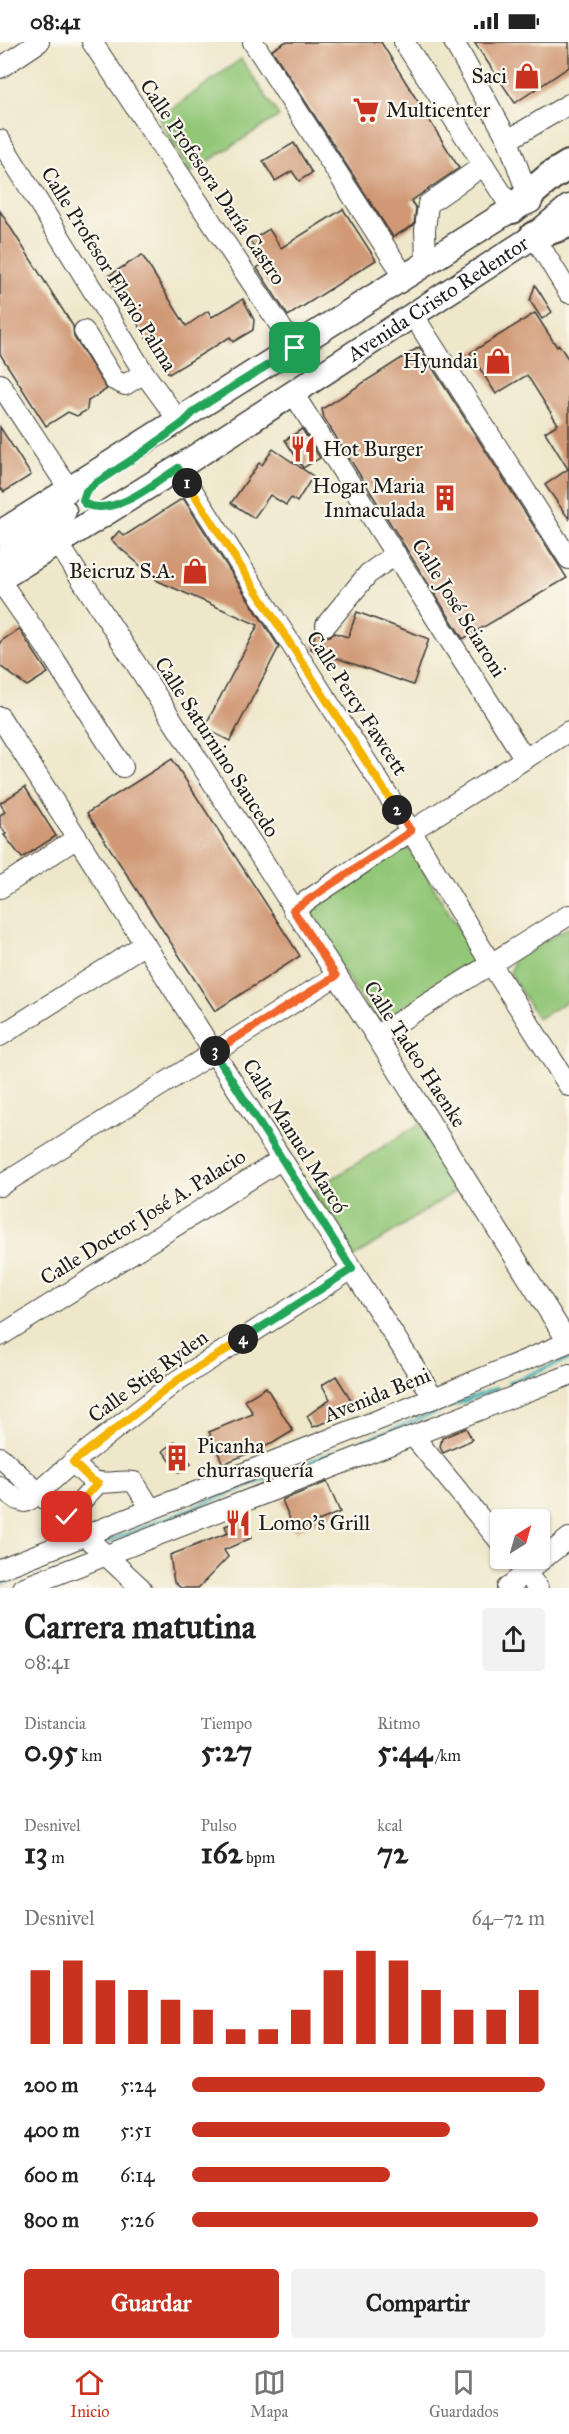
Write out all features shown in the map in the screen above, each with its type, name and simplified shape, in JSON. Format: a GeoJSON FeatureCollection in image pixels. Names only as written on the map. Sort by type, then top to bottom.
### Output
{"type":"FeatureCollection","features":[{"type":"Feature","properties":{"kind":"highway"},"geometry":{"type":"LineString","coordinates":[[520,203],[551,176],[566,186]]}},
{"type":"Feature","properties":{"kind":"highway"},"geometry":{"type":"LineString","coordinates":[[534,236],[569,223]]}},
{"type":"Feature","properties":{"kind":"main road","name":"Avenida Cristo Redentor"},"geometry":{"type":"LineString","coordinates":[[0,580],[178,468],[534,236],[566,186]]}},
{"type":"Feature","properties":{"kind":"main road","name":"Avenida Cristo Redentor"},"geometry":{"type":"LineString","coordinates":[[0,533],[295,348],[520,203]]}},
{"type":"Feature","properties":{"kind":"main road"},"geometry":{"type":"LineString","coordinates":[[125,501],[94,507],[85,504],[83,497],[96,483],[183,423],[188,415]]}},
{"type":"Feature","properties":{"kind":"main road"},"geometry":{"type":"LineString","coordinates":[[0,561],[26,539],[60,518],[64,511],[58,504],[51,504],[30,514]]}},
{"type":"Feature","properties":{"kind":"street"},"geometry":{"type":"LineString","coordinates":[[0,68],[39,42]]}},
{"type":"Feature","properties":{"kind":"street","name":"Calle Profesora Daría Castro"},"geometry":{"type":"LineString","coordinates":[[92,42],[295,348]]}},
{"type":"Feature","properties":{"kind":"street"},"geometry":{"type":"LineString","coordinates":[[253,42],[404,276]]}},
{"type":"Feature","properties":{"kind":"street"},"geometry":{"type":"LineString","coordinates":[[404,42],[484,165],[520,203]]}},
{"type":"Feature","properties":{"kind":"street"},"geometry":{"type":"LineString","coordinates":[[454,42],[508,140],[520,203]]}},
{"type":"Feature","properties":{"kind":"street"},"geometry":{"type":"LineString","coordinates":[[508,140],[569,104]]}},
{"type":"Feature","properties":{"kind":"street","name":"Calle Profesor Flavio Palma"},"geometry":{"type":"LineString","coordinates":[[0,140],[144,373],[188,415]]}},
{"type":"Feature","properties":{"kind":"street"},"geometry":{"type":"LineString","coordinates":[[426,263],[425,230],[428,204],[484,165]]}},
{"type":"Feature","properties":{"kind":"street"},"geometry":{"type":"LineString","coordinates":[[534,236],[569,293]]}},
{"type":"Feature","properties":{"kind":"street"},"geometry":{"type":"LineString","coordinates":[[413,315],[569,559]]}},
{"type":"Feature","properties":{"kind":"street"},"geometry":{"type":"LineString","coordinates":[[84,331],[114,380],[125,385],[144,373]]}},
{"type":"Feature","properties":{"kind":"street"},"geometry":{"type":"LineString","coordinates":[[0,384],[69,489]]}},
{"type":"Feature","properties":{"kind":"street","name":"Calle José Sciaroni"},"geometry":{"type":"LineString","coordinates":[[293,393],[525,759]]}},
{"type":"Feature","properties":{"kind":"street","name":"Calle Percy Fawcett"},"geometry":{"type":"LineString","coordinates":[[178,468],[411,831],[491,964],[569,1086]]}},
{"type":"Feature","properties":{"kind":"street","name":"Calle Saturnino Saucedo"},"geometry":{"type":"LineString","coordinates":[[58,543],[336,976]]}},
{"type":"Feature","properties":{"kind":"street"},"geometry":{"type":"LineString","coordinates":[[326,625],[369,574],[396,554]]}},
{"type":"Feature","properties":{"kind":"street"},"geometry":{"type":"LineString","coordinates":[[0,580],[51,654],[123,767]]}},
{"type":"Feature","properties":{"kind":"street","name":"Calle Manuel Marcó"},"geometry":{"type":"LineString","coordinates":[[0,717],[434,1398]]}},
{"type":"Feature","properties":{"kind":"street"},"geometry":{"type":"LineString","coordinates":[[293,910],[411,831],[569,731]]}},
{"type":"Feature","properties":{"kind":"street"},"geometry":{"type":"LineString","coordinates":[[0,888],[77,838]]}},
{"type":"Feature","properties":{"kind":"street"},"geometry":{"type":"LineString","coordinates":[[376,1036],[569,915]]}},
{"type":"Feature","properties":{"kind":"street"},"geometry":{"type":"LineString","coordinates":[[0,1036],[145,944]]}},
{"type":"Feature","properties":{"kind":"street","name":"Calle Tadeo Haenke"},"geometry":{"type":"LineString","coordinates":[[0,1186],[336,976],[568,1342]]}},
{"type":"Feature","properties":{"kind":"street","name":"Calle Doctor José A. Palacio"},"geometry":{"type":"LineString","coordinates":[[0,1336],[282,1159]]}},
{"type":"Feature","properties":{"kind":"street","name":"Calle Stig Ryden"},"geometry":{"type":"LineString","coordinates":[[39,1492],[73,1462],[178,1380],[352,1269]]}},
{"type":"Feature","properties":{"kind":"street","name":"Avenida Beni"},"geometry":{"type":"LineString","coordinates":[[0,1569],[434,1398],[568,1342]]}},
{"type":"Feature","properties":{"kind":"street"},"geometry":{"type":"LineString","coordinates":[[22,1588],[569,1376]]}},
{"type":"Feature","properties":{"kind":"street"},"geometry":{"type":"LineString","coordinates":[[414,1437],[490,1530]]}},
{"type":"Feature","properties":{"kind":"street"},"geometry":{"type":"LineString","coordinates":[[0,1457],[141,1588]]}},
{"type":"Feature","properties":{"kind":"street"},"geometry":{"type":"LineString","coordinates":[[73,1462],[90,1479],[98,1483],[128,1480],[134,1482],[151,1509]]}},
{"type":"Feature","properties":{"kind":"street"},"geometry":{"type":"LineString","coordinates":[[67,1517],[98,1483]]}},
{"type":"Feature","properties":{"kind":"street"},"geometry":{"type":"LineString","coordinates":[[0,1487],[18,1500],[25,1502],[39,1492]]}},
{"type":"Feature","properties":{"kind":"street"},"geometry":{"type":"LineString","coordinates":[[550,1549],[569,1538]]}},
{"type":"Feature","properties":{"kind":"street"},"geometry":{"type":"LineString","coordinates":[[507,1588],[518,1569]]}},
{"type":"Feature","properties":{"kind":"street"},"geometry":{"type":"LineString","coordinates":[[522,1569],[538,1588]]}},
{"type":"Feature","properties":{"kind":"green space"},"geometry":{"type":"Polygon","coordinates":[[[241,59],[279,116],[190,173],[159,118],[241,59]]]}},
{"type":"Feature","properties":{"kind":"green space"},"geometry":{"type":"Polygon","coordinates":[[[406,845],[414,854],[479,963],[382,1025],[377,1023],[308,917],[310,908],[406,845]]]}},
{"type":"Feature","properties":{"kind":"green space"},"geometry":{"type":"Polygon","coordinates":[[[569,927],[569,1000],[538,1019],[510,974],[514,958],[569,927]]]}},
{"type":"Feature","properties":{"kind":"green space"},"geometry":{"type":"Polygon","coordinates":[[[422,1122],[462,1187],[354,1257],[313,1191],[422,1122]]]}},
{"type":"Feature","properties":{"kind":"building","name":"Multicenter"},"geometry":{"type":"Polygon","coordinates":[[[285,42],[381,42],[459,168],[411,201],[416,208],[414,225],[393,237],[272,50],[285,42]]]}},
{"type":"Feature","properties":{"kind":"building","name":"Saci"},"geometry":{"type":"Polygon","coordinates":[[[474,42],[569,42],[569,67],[515,103],[474,42]]]}},
{"type":"Feature","properties":{"kind":"building"},"geometry":{"type":"Polygon","coordinates":[[[294,143],[312,173],[299,181],[292,171],[275,181],[263,161],[294,143]]]}},
{"type":"Feature","properties":{"kind":"building"},"geometry":{"type":"Polygon","coordinates":[[[343,209],[376,260],[288,316],[257,268],[264,263],[250,241],[269,229],[281,248],[343,209]]]}},
{"type":"Feature","properties":{"kind":"building"},"geometry":{"type":"Polygon","coordinates":[[[0,211],[73,326],[74,337],[107,389],[88,401],[87,410],[77,416],[68,412],[46,426],[0,354],[0,211]]]}},
{"type":"Feature","properties":{"kind":"building"},"geometry":{"type":"Polygon","coordinates":[[[142,255],[186,326],[208,311],[212,317],[243,299],[254,320],[253,330],[233,342],[230,337],[169,374],[108,276],[142,255]]]}},
{"type":"Feature","properties":{"kind":"building"},"geometry":{"type":"Polygon","coordinates":[[[535,285],[552,312],[542,319],[530,301],[535,285]]]}},
{"type":"Feature","properties":{"kind":"building"},"geometry":{"type":"Polygon","coordinates":[[[535,313],[557,347],[559,345],[569,360],[569,519],[545,485],[568,469],[545,432],[558,424],[527,375],[496,394],[470,353],[535,313]]]}},
{"type":"Feature","properties":{"kind":"building","name":"Hogar Maria Inmaculada"},"geometry":{"type":"Polygon","coordinates":[[[419,347],[567,578],[463,639],[324,418],[322,409],[419,347]]]}},
{"type":"Feature","properties":{"kind":"building"},"geometry":{"type":"Polygon","coordinates":[[[0,427],[31,475],[4,492],[0,487],[0,427]]]}},
{"type":"Feature","properties":{"kind":"building","name":"Hot Burger"},"geometry":{"type":"Polygon","coordinates":[[[302,429],[320,458],[303,468],[285,440],[302,429]]]}},
{"type":"Feature","properties":{"kind":"building"},"geometry":{"type":"Polygon","coordinates":[[[273,449],[313,476],[297,502],[291,498],[286,505],[270,495],[254,518],[231,503],[259,463],[262,465],[273,449]]]}},
{"type":"Feature","properties":{"kind":"building"},"geometry":{"type":"Polygon","coordinates":[[[183,498],[279,647],[230,741],[204,728],[258,625],[158,581],[111,540],[119,531],[124,536],[183,498]]]}},
{"type":"Feature","properties":{"kind":"building"},"geometry":{"type":"Polygon","coordinates":[[[357,612],[429,639],[413,685],[311,649],[316,631],[323,637],[335,633],[348,637],[357,612]]]}},
{"type":"Feature","properties":{"kind":"building"},"geometry":{"type":"Polygon","coordinates":[[[19,629],[48,673],[27,686],[0,666],[0,642],[19,629]]]}},
{"type":"Feature","properties":{"kind":"building"},"geometry":{"type":"Polygon","coordinates":[[[172,759],[300,956],[215,1011],[87,813],[172,759]]]}},
{"type":"Feature","properties":{"kind":"building"},"geometry":{"type":"Polygon","coordinates":[[[25,787],[56,836],[22,858],[4,835],[6,834],[0,825],[0,815],[5,812],[0,803],[25,787]]]}},
{"type":"Feature","properties":{"kind":"building"},"geometry":{"type":"Polygon","coordinates":[[[336,1376],[355,1406],[335,1419],[313,1427],[307,1416],[330,1399],[322,1385],[336,1376]]]}},
{"type":"Feature","properties":{"kind":"building"},"geometry":{"type":"Polygon","coordinates":[[[266,1387],[293,1431],[273,1443],[223,1464],[209,1432],[253,1414],[245,1400],[266,1387]]]}},
{"type":"Feature","properties":{"kind":"building"},"geometry":{"type":"Polygon","coordinates":[[[466,1428],[472,1440],[443,1453],[440,1447],[442,1438],[466,1428]]]}},
{"type":"Feature","properties":{"kind":"building","name":"Picanha churrasquería"},"geometry":{"type":"Polygon","coordinates":[[[175,1442],[191,1464],[179,1473],[163,1451],[175,1442]]]}},
{"type":"Feature","properties":{"kind":"building"},"geometry":{"type":"Polygon","coordinates":[[[327,1482],[340,1512],[295,1531],[282,1500],[327,1482]]]}},
{"type":"Feature","properties":{"kind":"building"},"geometry":{"type":"Polygon","coordinates":[[[243,1519],[251,1538],[224,1550],[228,1557],[198,1588],[181,1588],[174,1582],[170,1555],[228,1533],[225,1526],[243,1519]]]}},
{"type":"Feature","properties":{"kind":"waterway"},"geometry":{"type":"LineString","coordinates":[[509,1383],[569,1359]]}},
{"type":"Feature","properties":{"kind":"waterway"},"geometry":{"type":"LineString","coordinates":[[104,1543],[497,1388]]}},
{"type":"Feature","properties":{"kind":"waterway"},"geometry":{"type":"LineString","coordinates":[[0,1584],[88,1549]]}},
{"type":"Feature","properties":{"kind":"place","name":"Saci"},"geometry":{"type":"Point","coordinates":[527,76]}},
{"type":"Feature","properties":{"kind":"place","name":"Multicenter"},"geometry":{"type":"Point","coordinates":[366,110]}},
{"type":"Feature","properties":{"kind":"place","name":"Hyundai"},"geometry":{"type":"Point","coordinates":[498,361]}},
{"type":"Feature","properties":{"kind":"place","name":"Hot Burger"},"geometry":{"type":"Point","coordinates":[303,449]}},
{"type":"Feature","properties":{"kind":"place","name":"Hogar Maria Inmaculada"},"geometry":{"type":"Point","coordinates":[445,498]}},
{"type":"Feature","properties":{"kind":"place","name":"Beicruz S.A."},"geometry":{"type":"Point","coordinates":[195,571]}},
{"type":"Feature","properties":{"kind":"place","name":"Picanha churrasquería"},"geometry":{"type":"Point","coordinates":[177,1458]}},
{"type":"Feature","properties":{"kind":"place","name":"Lomo's Grill"},"geometry":{"type":"Point","coordinates":[238,1523]}},
{"type":"Feature","properties":{"kind":"route"},"geometry":{"type":"LineString","coordinates":[[67,1517],[98,1483],[90,1479],[73,1462],[178,1380],[352,1269],[214,1052],[336,976],[293,910],[411,831],[178,468],[125,501],[94,507],[85,504],[83,500],[86,491],[96,483],[142,453],[183,423],[196,410],[295,348]]}}]}
